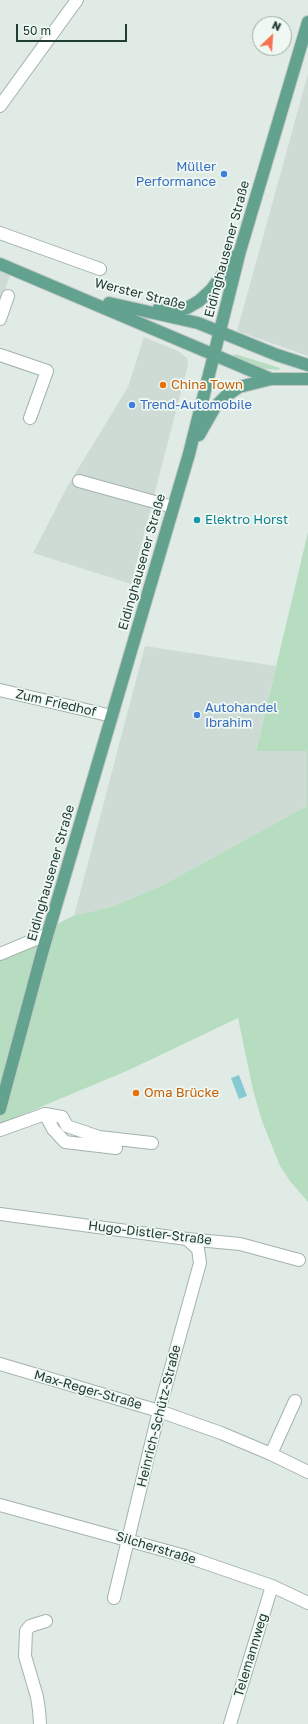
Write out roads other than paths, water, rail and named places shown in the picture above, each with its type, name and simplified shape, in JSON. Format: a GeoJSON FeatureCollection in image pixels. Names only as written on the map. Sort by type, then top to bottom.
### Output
{"type":"FeatureCollection","features":[{"type":"Feature","properties":{"kind":"main road","name":"Eidinghausener Straße"},"geometry":{"type":"LineString","coordinates":[[0,1109],[42,953],[189,454],[240,251],[308,22]]}},
{"type":"Feature","properties":{"kind":"main road"},"geometry":{"type":"LineString","coordinates":[[111,304],[173,310],[187,308],[199,301],[211,290],[240,251]]}},
{"type":"Feature","properties":{"kind":"main road","name":"Werster Straße"},"geometry":{"type":"LineString","coordinates":[[0,264],[271,379]]}},
{"type":"Feature","properties":{"kind":"main road","name":"Werster Straße"},"geometry":{"type":"LineString","coordinates":[[54,286],[111,304],[198,323],[270,352],[308,365]]}},
{"type":"Feature","properties":{"kind":"main road"},"geometry":{"type":"LineString","coordinates":[[189,454],[209,415],[226,396],[239,387],[271,379],[308,379]]}},
{"type":"Feature","properties":{"kind":"street"},"geometry":{"type":"LineString","coordinates":[[0,106],[77,0]]}},
{"type":"Feature","properties":{"kind":"street"},"geometry":{"type":"LineString","coordinates":[[0,233],[100,268]]}},
{"type":"Feature","properties":{"kind":"street"},"geometry":{"type":"LineString","coordinates":[[0,319],[8,296]]}},
{"type":"Feature","properties":{"kind":"street"},"geometry":{"type":"LineString","coordinates":[[0,355],[47,371],[30,418]]}},
{"type":"Feature","properties":{"kind":"street"},"geometry":{"type":"LineString","coordinates":[[79,481],[173,507]]}},
{"type":"Feature","properties":{"kind":"street","name":"Zum Friedhof"},"geometry":{"type":"LineString","coordinates":[[0,690],[112,716]]}},
{"type":"Feature","properties":{"kind":"street"},"geometry":{"type":"LineString","coordinates":[[0,954],[48,934]]}},
{"type":"Feature","properties":{"kind":"street"},"geometry":{"type":"LineString","coordinates":[[0,1130],[45,1114],[62,1117],[67,1126],[100,1136],[152,1143]]}},
{"type":"Feature","properties":{"kind":"street"},"geometry":{"type":"LineString","coordinates":[[45,1114],[53,1129],[65,1142],[116,1148]]}},
{"type":"Feature","properties":{"kind":"street","name":"Hugo-Distler-Straße"},"geometry":{"type":"LineString","coordinates":[[0,1214],[187,1239],[240,1244],[299,1260]]}},
{"type":"Feature","properties":{"kind":"street","name":"Heinrich-Schütz-Straße"},"geometry":{"type":"LineString","coordinates":[[114,1598],[158,1411],[200,1263],[198,1249],[187,1239]]}},
{"type":"Feature","properties":{"kind":"street","name":"Max-Reger-Straße"},"geometry":{"type":"LineString","coordinates":[[0,1364],[158,1411],[221,1433],[272,1454],[308,1472]]}},
{"type":"Feature","properties":{"kind":"street"},"geometry":{"type":"LineString","coordinates":[[272,1454],[295,1401]]}},
{"type":"Feature","properties":{"kind":"street","name":"Silcherstraße"},"geometry":{"type":"LineString","coordinates":[[0,1505],[129,1539],[185,1556],[272,1586],[308,1602]]}},
{"type":"Feature","properties":{"kind":"street","name":"Telemannweg"},"geometry":{"type":"LineString","coordinates":[[230,1724],[272,1586]]}},
{"type":"Feature","properties":{"kind":"street"},"geometry":{"type":"LineString","coordinates":[[40,1724],[37,1697],[25,1656],[26,1631],[30,1626],[46,1621]]}},
{"type":"Feature","properties":{"kind":"water"},"geometry":{"type":"Polygon","coordinates":[[[239,1075],[247,1096],[239,1099],[231,1078],[239,1075]]]}},
{"type":"Feature","properties":{"kind":"place","name":"Müller Performance"},"geometry":{"type":"Point","coordinates":[224,174]}},
{"type":"Feature","properties":{"kind":"place","name":"China Town"},"geometry":{"type":"Point","coordinates":[163,385]}},
{"type":"Feature","properties":{"kind":"place","name":"Trend-Automobile"},"geometry":{"type":"Point","coordinates":[132,405]}},
{"type":"Feature","properties":{"kind":"place","name":"Elektro Horst"},"geometry":{"type":"Point","coordinates":[197,520]}},
{"type":"Feature","properties":{"kind":"place","name":"Autohandel Ibrahim"},"geometry":{"type":"Point","coordinates":[197,715]}},
{"type":"Feature","properties":{"kind":"place","name":"Oma Brücke"},"geometry":{"type":"Point","coordinates":[136,1093]}}]}
